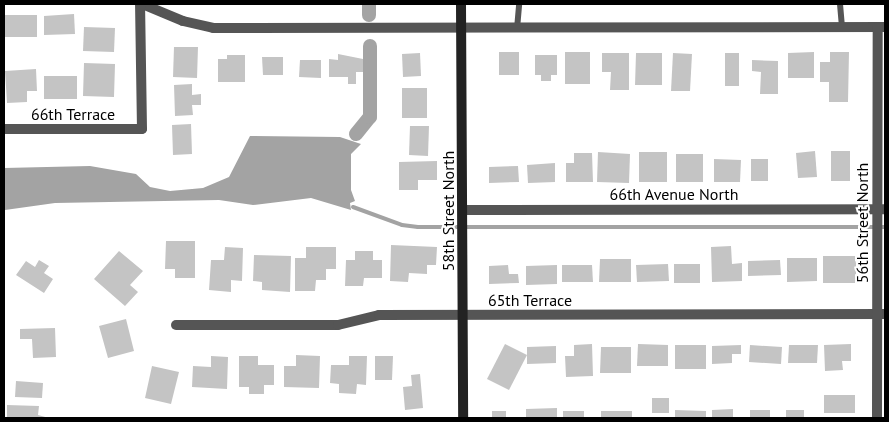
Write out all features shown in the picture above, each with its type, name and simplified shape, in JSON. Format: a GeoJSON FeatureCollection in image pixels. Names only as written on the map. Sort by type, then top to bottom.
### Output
{"type":"FeatureCollection","features":[{"type":"Feature","properties":{"kind":"street"},"geometry":{"type":"LineString","coordinates":[[141,4],[213,28],[882,27]]}},
{"type":"Feature","properties":{"kind":"street","name":"66th Terrace"},"geometry":{"type":"LineString","coordinates":[[4,128],[142,129],[141,4]]}},
{"type":"Feature","properties":{"kind":"street","name":"58th Street North"},"geometry":{"type":"LineString","coordinates":[[461,4],[464,214],[463,418]]}},
{"type":"Feature","properties":{"kind":"street","name":"56th Street North"},"geometry":{"type":"LineString","coordinates":[[877,418],[881,314],[877,236],[880,212],[882,27]]}},
{"type":"Feature","properties":{"kind":"street","name":"66th Avenue North"},"geometry":{"type":"LineString","coordinates":[[464,214],[880,212]]}},
{"type":"Feature","properties":{"kind":"street","name":"65th Terrace"},"geometry":{"type":"LineString","coordinates":[[176,325],[338,325],[379,315],[881,314]]}},
{"type":"Feature","properties":{"kind":"lane"},"geometry":{"type":"LineString","coordinates":[[517,29],[519,4]]}},
{"type":"Feature","properties":{"kind":"lane"},"geometry":{"type":"LineString","coordinates":[[840,4],[842,28]]}},
{"type":"Feature","properties":{"kind":"shaded area"},"geometry":{"type":"Polygon","coordinates":[[[250,136],[340,137],[361,144],[351,154],[351,190],[355,201],[350,203],[351,210],[311,198],[253,205],[219,200],[55,203],[5,210],[4,168],[90,166],[136,174],[150,187],[170,191],[203,188],[229,177],[250,136]]]}},
{"type":"Feature","properties":{"kind":"building"},"geometry":{"type":"Polygon","coordinates":[[[74,14],[75,34],[44,35],[44,16],[74,14]]]}},
{"type":"Feature","properties":{"kind":"building"},"geometry":{"type":"Polygon","coordinates":[[[5,15],[37,15],[37,37],[5,37],[5,15]]]}},
{"type":"Feature","properties":{"kind":"building"},"geometry":{"type":"Polygon","coordinates":[[[84,27],[115,28],[114,52],[83,51],[84,27]]]}},
{"type":"Feature","properties":{"kind":"building"},"geometry":{"type":"Polygon","coordinates":[[[174,47],[198,47],[197,78],[173,77],[174,47]]]}},
{"type":"Feature","properties":{"kind":"building"},"geometry":{"type":"Polygon","coordinates":[[[499,52],[519,52],[519,75],[499,75],[499,52]]]}},
{"type":"Feature","properties":{"kind":"building"},"geometry":{"type":"Polygon","coordinates":[[[565,52],[590,52],[590,84],[565,84],[565,52]]]}},
{"type":"Feature","properties":{"kind":"building"},"geometry":{"type":"Polygon","coordinates":[[[814,52],[814,78],[788,78],[788,53],[814,52]]]}},
{"type":"Feature","properties":{"kind":"building"},"geometry":{"type":"Polygon","coordinates":[[[830,52],[849,52],[848,102],[829,102],[829,82],[820,82],[820,62],[830,62],[830,52]]]}},
{"type":"Feature","properties":{"kind":"building"},"geometry":{"type":"Polygon","coordinates":[[[420,53],[421,76],[403,77],[402,54],[420,53]]]}},
{"type":"Feature","properties":{"kind":"building"},"geometry":{"type":"Polygon","coordinates":[[[602,53],[629,53],[629,90],[610,90],[611,72],[602,72],[602,53]]]}},
{"type":"Feature","properties":{"kind":"building"},"geometry":{"type":"Polygon","coordinates":[[[636,53],[662,53],[662,85],[635,85],[636,53]]]}},
{"type":"Feature","properties":{"kind":"building"},"geometry":{"type":"Polygon","coordinates":[[[673,53],[692,54],[690,91],[671,91],[673,53]]]}},
{"type":"Feature","properties":{"kind":"building"},"geometry":{"type":"Polygon","coordinates":[[[725,53],[739,53],[739,86],[725,86],[725,53]]]}},
{"type":"Feature","properties":{"kind":"building"},"geometry":{"type":"Polygon","coordinates":[[[338,54],[363,59],[363,72],[356,72],[356,84],[348,84],[348,77],[329,77],[329,59],[338,60],[338,54]]]}},
{"type":"Feature","properties":{"kind":"building"},"geometry":{"type":"Polygon","coordinates":[[[227,55],[245,55],[245,82],[218,82],[218,59],[227,59],[227,55]]]}},
{"type":"Feature","properties":{"kind":"building"},"geometry":{"type":"Polygon","coordinates":[[[535,55],[557,55],[557,75],[551,75],[551,81],[541,81],[541,75],[535,75],[535,55]]]}},
{"type":"Feature","properties":{"kind":"building"},"geometry":{"type":"Polygon","coordinates":[[[262,57],[283,57],[283,75],[263,75],[262,57]]]}},
{"type":"Feature","properties":{"kind":"building"},"geometry":{"type":"Polygon","coordinates":[[[300,60],[321,60],[321,78],[299,77],[300,60]]]}},
{"type":"Feature","properties":{"kind":"building"},"geometry":{"type":"Polygon","coordinates":[[[752,60],[778,61],[778,94],[760,94],[761,72],[752,71],[752,60]]]}},
{"type":"Feature","properties":{"kind":"building"},"geometry":{"type":"Polygon","coordinates":[[[84,63],[115,64],[114,97],[83,96],[84,63]]]}},
{"type":"Feature","properties":{"kind":"building"},"geometry":{"type":"Polygon","coordinates":[[[36,69],[37,91],[27,91],[27,102],[7,103],[5,71],[36,69]]]}},
{"type":"Feature","properties":{"kind":"building"},"geometry":{"type":"Polygon","coordinates":[[[44,76],[77,76],[77,99],[44,99],[44,76]]]}},
{"type":"Feature","properties":{"kind":"building"},"geometry":{"type":"Polygon","coordinates":[[[192,84],[192,95],[201,94],[201,105],[192,105],[193,115],[175,116],[174,85],[192,84]]]}},
{"type":"Feature","properties":{"kind":"building"},"geometry":{"type":"Polygon","coordinates":[[[402,88],[427,88],[427,118],[402,118],[402,88]]]}},
{"type":"Feature","properties":{"kind":"building"},"geometry":{"type":"Polygon","coordinates":[[[191,124],[192,154],[173,155],[172,125],[191,124]]]}},
{"type":"Feature","properties":{"kind":"building"},"geometry":{"type":"Polygon","coordinates":[[[410,126],[429,126],[428,156],[409,155],[410,126]]]}},
{"type":"Feature","properties":{"kind":"building"},"geometry":{"type":"Polygon","coordinates":[[[815,151],[817,177],[798,178],[796,153],[815,151]]]}},
{"type":"Feature","properties":{"kind":"building"},"geometry":{"type":"Polygon","coordinates":[[[831,151],[850,151],[850,181],[831,181],[831,151]]]}},
{"type":"Feature","properties":{"kind":"building"},"geometry":{"type":"Polygon","coordinates":[[[598,152],[630,154],[629,183],[597,182],[598,152]]]}},
{"type":"Feature","properties":{"kind":"building"},"geometry":{"type":"Polygon","coordinates":[[[639,152],[667,152],[667,182],[639,182],[639,152]]]}},
{"type":"Feature","properties":{"kind":"building"},"geometry":{"type":"Polygon","coordinates":[[[574,153],[592,153],[593,182],[566,182],[566,163],[574,163],[574,153]]]}},
{"type":"Feature","properties":{"kind":"building"},"geometry":{"type":"Polygon","coordinates":[[[676,154],[703,154],[703,182],[676,182],[676,154]]]}},
{"type":"Feature","properties":{"kind":"building"},"geometry":{"type":"Polygon","coordinates":[[[714,159],[741,160],[740,182],[714,182],[714,159]]]}},
{"type":"Feature","properties":{"kind":"building"},"geometry":{"type":"Polygon","coordinates":[[[751,159],[768,159],[768,181],[751,181],[751,159]]]}},
{"type":"Feature","properties":{"kind":"building"},"geometry":{"type":"Polygon","coordinates":[[[437,161],[437,180],[418,180],[418,190],[399,190],[399,162],[437,161]]]}},
{"type":"Feature","properties":{"kind":"building"},"geometry":{"type":"Polygon","coordinates":[[[555,163],[555,182],[528,183],[527,165],[555,163]]]}},
{"type":"Feature","properties":{"kind":"building"},"geometry":{"type":"Polygon","coordinates":[[[518,166],[519,182],[489,183],[489,167],[518,166]]]}},
{"type":"Feature","properties":{"kind":"building"},"geometry":{"type":"Polygon","coordinates":[[[166,241],[195,241],[195,278],[175,278],[175,269],[165,269],[166,241]]]}},
{"type":"Feature","properties":{"kind":"building"},"geometry":{"type":"Polygon","coordinates":[[[391,245],[437,247],[436,265],[427,265],[427,274],[409,273],[408,282],[390,281],[391,245]]]}},
{"type":"Feature","properties":{"kind":"building"},"geometry":{"type":"Polygon","coordinates":[[[731,246],[732,264],[742,263],[742,281],[712,282],[711,247],[731,246]]]}},
{"type":"Feature","properties":{"kind":"building"},"geometry":{"type":"Polygon","coordinates":[[[225,247],[243,248],[242,281],[231,280],[231,292],[209,290],[211,260],[224,260],[225,247]]]}},
{"type":"Feature","properties":{"kind":"building"},"geometry":{"type":"Polygon","coordinates":[[[306,247],[336,247],[336,269],[326,269],[326,280],[316,280],[315,291],[295,291],[295,258],[306,258],[306,247]]]}},
{"type":"Feature","properties":{"kind":"building"},"geometry":{"type":"Polygon","coordinates":[[[119,251],[143,271],[130,285],[138,292],[125,306],[94,279],[119,251]]]}},
{"type":"Feature","properties":{"kind":"building"},"geometry":{"type":"Polygon","coordinates":[[[355,251],[373,251],[373,260],[382,260],[382,278],[364,278],[363,286],[345,286],[346,260],[355,260],[355,251]]]}},
{"type":"Feature","properties":{"kind":"building"},"geometry":{"type":"Polygon","coordinates":[[[254,255],[291,256],[290,292],[262,290],[262,282],[253,281],[254,255]]]}},
{"type":"Feature","properties":{"kind":"building"},"geometry":{"type":"Polygon","coordinates":[[[823,256],[856,256],[856,283],[823,283],[823,256]]]}},
{"type":"Feature","properties":{"kind":"building"},"geometry":{"type":"Polygon","coordinates":[[[787,258],[817,258],[817,281],[787,282],[787,258]]]}},
{"type":"Feature","properties":{"kind":"building"},"geometry":{"type":"Polygon","coordinates":[[[600,259],[631,259],[631,282],[599,282],[600,259]]]}},
{"type":"Feature","properties":{"kind":"building"},"geometry":{"type":"Polygon","coordinates":[[[39,260],[49,266],[44,273],[53,279],[44,293],[16,275],[26,261],[35,267],[39,260]]]}},
{"type":"Feature","properties":{"kind":"building"},"geometry":{"type":"Polygon","coordinates":[[[780,260],[781,275],[748,276],[748,261],[780,260]]]}},
{"type":"Feature","properties":{"kind":"building"},"geometry":{"type":"Polygon","coordinates":[[[668,264],[669,281],[637,282],[636,265],[668,264]]]}},
{"type":"Feature","properties":{"kind":"building"},"geometry":{"type":"Polygon","coordinates":[[[674,264],[700,264],[700,283],[674,283],[674,264]]]}},
{"type":"Feature","properties":{"kind":"building"},"geometry":{"type":"Polygon","coordinates":[[[508,265],[509,274],[518,274],[519,283],[489,284],[489,266],[508,265]]]}},
{"type":"Feature","properties":{"kind":"building"},"geometry":{"type":"Polygon","coordinates":[[[557,265],[557,284],[526,285],[526,266],[557,265]]]}},
{"type":"Feature","properties":{"kind":"building"},"geometry":{"type":"Polygon","coordinates":[[[562,265],[592,265],[593,282],[562,282],[562,265]]]}},
{"type":"Feature","properties":{"kind":"building"},"geometry":{"type":"Polygon","coordinates":[[[126,319],[134,351],[108,358],[99,326],[126,319]]]}},
{"type":"Feature","properties":{"kind":"building"},"geometry":{"type":"Polygon","coordinates":[[[55,328],[56,357],[33,358],[32,339],[20,339],[20,329],[55,328]]]}},
{"type":"Feature","properties":{"kind":"building"},"geometry":{"type":"Polygon","coordinates":[[[505,344],[527,355],[509,390],[487,379],[505,344]]]}},
{"type":"Feature","properties":{"kind":"building"},"geometry":{"type":"Polygon","coordinates":[[[592,344],[593,376],[566,377],[565,356],[574,356],[574,345],[592,344]]]}},
{"type":"Feature","properties":{"kind":"building"},"geometry":{"type":"Polygon","coordinates":[[[638,344],[668,345],[668,366],[637,366],[638,344]]]}},
{"type":"Feature","properties":{"kind":"building"},"geometry":{"type":"Polygon","coordinates":[[[851,344],[851,361],[842,361],[843,370],[825,371],[824,345],[851,344]]]}},
{"type":"Feature","properties":{"kind":"building"},"geometry":{"type":"Polygon","coordinates":[[[675,345],[706,345],[706,369],[675,369],[675,345]]]}},
{"type":"Feature","properties":{"kind":"building"},"geometry":{"type":"Polygon","coordinates":[[[741,345],[741,354],[732,354],[732,363],[712,364],[712,346],[741,345]]]}},
{"type":"Feature","properties":{"kind":"building"},"geometry":{"type":"Polygon","coordinates":[[[750,345],[782,347],[781,364],[749,362],[750,345]]]}},
{"type":"Feature","properties":{"kind":"building"},"geometry":{"type":"Polygon","coordinates":[[[789,345],[818,345],[817,363],[788,363],[789,345]]]}},
{"type":"Feature","properties":{"kind":"building"},"geometry":{"type":"Polygon","coordinates":[[[556,346],[556,363],[527,364],[527,347],[556,346]]]}},
{"type":"Feature","properties":{"kind":"building"},"geometry":{"type":"Polygon","coordinates":[[[601,347],[631,347],[631,373],[600,373],[601,347]]]}},
{"type":"Feature","properties":{"kind":"building"},"geometry":{"type":"Polygon","coordinates":[[[296,355],[320,356],[319,388],[284,387],[284,366],[296,366],[296,355]]]}},
{"type":"Feature","properties":{"kind":"building"},"geometry":{"type":"Polygon","coordinates":[[[211,356],[228,357],[227,389],[192,387],[193,366],[211,367],[211,356]]]}},
{"type":"Feature","properties":{"kind":"building"},"geometry":{"type":"Polygon","coordinates":[[[239,356],[258,356],[258,365],[274,365],[274,385],[264,385],[264,394],[249,394],[249,387],[239,387],[239,356]]]}},
{"type":"Feature","properties":{"kind":"building"},"geometry":{"type":"Polygon","coordinates":[[[349,356],[367,356],[366,385],[357,384],[356,394],[339,393],[339,384],[330,383],[331,365],[349,365],[349,356]]]}},
{"type":"Feature","properties":{"kind":"building"},"geometry":{"type":"Polygon","coordinates":[[[375,356],[393,356],[392,380],[375,380],[375,356]]]}},
{"type":"Feature","properties":{"kind":"building"},"geometry":{"type":"Polygon","coordinates":[[[152,366],[179,372],[171,404],[145,398],[152,366]]]}},
{"type":"Feature","properties":{"kind":"building"},"geometry":{"type":"Polygon","coordinates":[[[420,374],[423,408],[405,410],[403,387],[412,386],[411,375],[420,374]]]}},
{"type":"Feature","properties":{"kind":"building"},"geometry":{"type":"Polygon","coordinates":[[[16,381],[43,383],[42,398],[15,397],[16,381]]]}},
{"type":"Feature","properties":{"kind":"building"},"geometry":{"type":"Polygon","coordinates":[[[824,395],[855,395],[855,413],[824,413],[824,395]]]}},
{"type":"Feature","properties":{"kind":"building"},"geometry":{"type":"Polygon","coordinates":[[[652,398],[669,398],[669,413],[652,413],[652,398]]]}},
{"type":"Feature","properties":{"kind":"building"},"geometry":{"type":"Polygon","coordinates":[[[7,405],[39,406],[38,415],[49,418],[7,418],[7,405]]]}},
{"type":"Feature","properties":{"kind":"building"},"geometry":{"type":"Polygon","coordinates":[[[557,408],[557,418],[526,418],[526,409],[557,408]]]}},
{"type":"Feature","properties":{"kind":"building"},"geometry":{"type":"Polygon","coordinates":[[[733,409],[733,418],[712,418],[712,410],[733,409]]]}},
{"type":"Feature","properties":{"kind":"building"},"geometry":{"type":"Polygon","coordinates":[[[675,410],[706,411],[706,418],[675,418],[675,410]]]}},
{"type":"Feature","properties":{"kind":"building"},"geometry":{"type":"Polygon","coordinates":[[[750,410],[770,410],[770,418],[750,418],[750,410]]]}},
{"type":"Feature","properties":{"kind":"building"},"geometry":{"type":"Polygon","coordinates":[[[786,410],[804,410],[804,418],[786,418],[786,410]]]}},
{"type":"Feature","properties":{"kind":"building"},"geometry":{"type":"Polygon","coordinates":[[[492,411],[506,411],[506,418],[492,418],[492,411]]]}},
{"type":"Feature","properties":{"kind":"building"},"geometry":{"type":"Polygon","coordinates":[[[563,411],[584,411],[584,418],[563,418],[563,411]]]}},
{"type":"Feature","properties":{"kind":"building"},"geometry":{"type":"Polygon","coordinates":[[[601,411],[632,411],[632,418],[601,418],[601,411]]]}},
{"type":"Feature","properties":{"kind":"waterway"},"geometry":{"type":"LineString","coordinates":[[369,4],[369,15]]}},
{"type":"Feature","properties":{"kind":"waterway"},"geometry":{"type":"LineString","coordinates":[[356,134],[370,117],[370,46]]}},
{"type":"Feature","properties":{"kind":"waterway"},"geometry":{"type":"LineString","coordinates":[[353,207],[402,225],[418,227],[885,227]]}}]}
